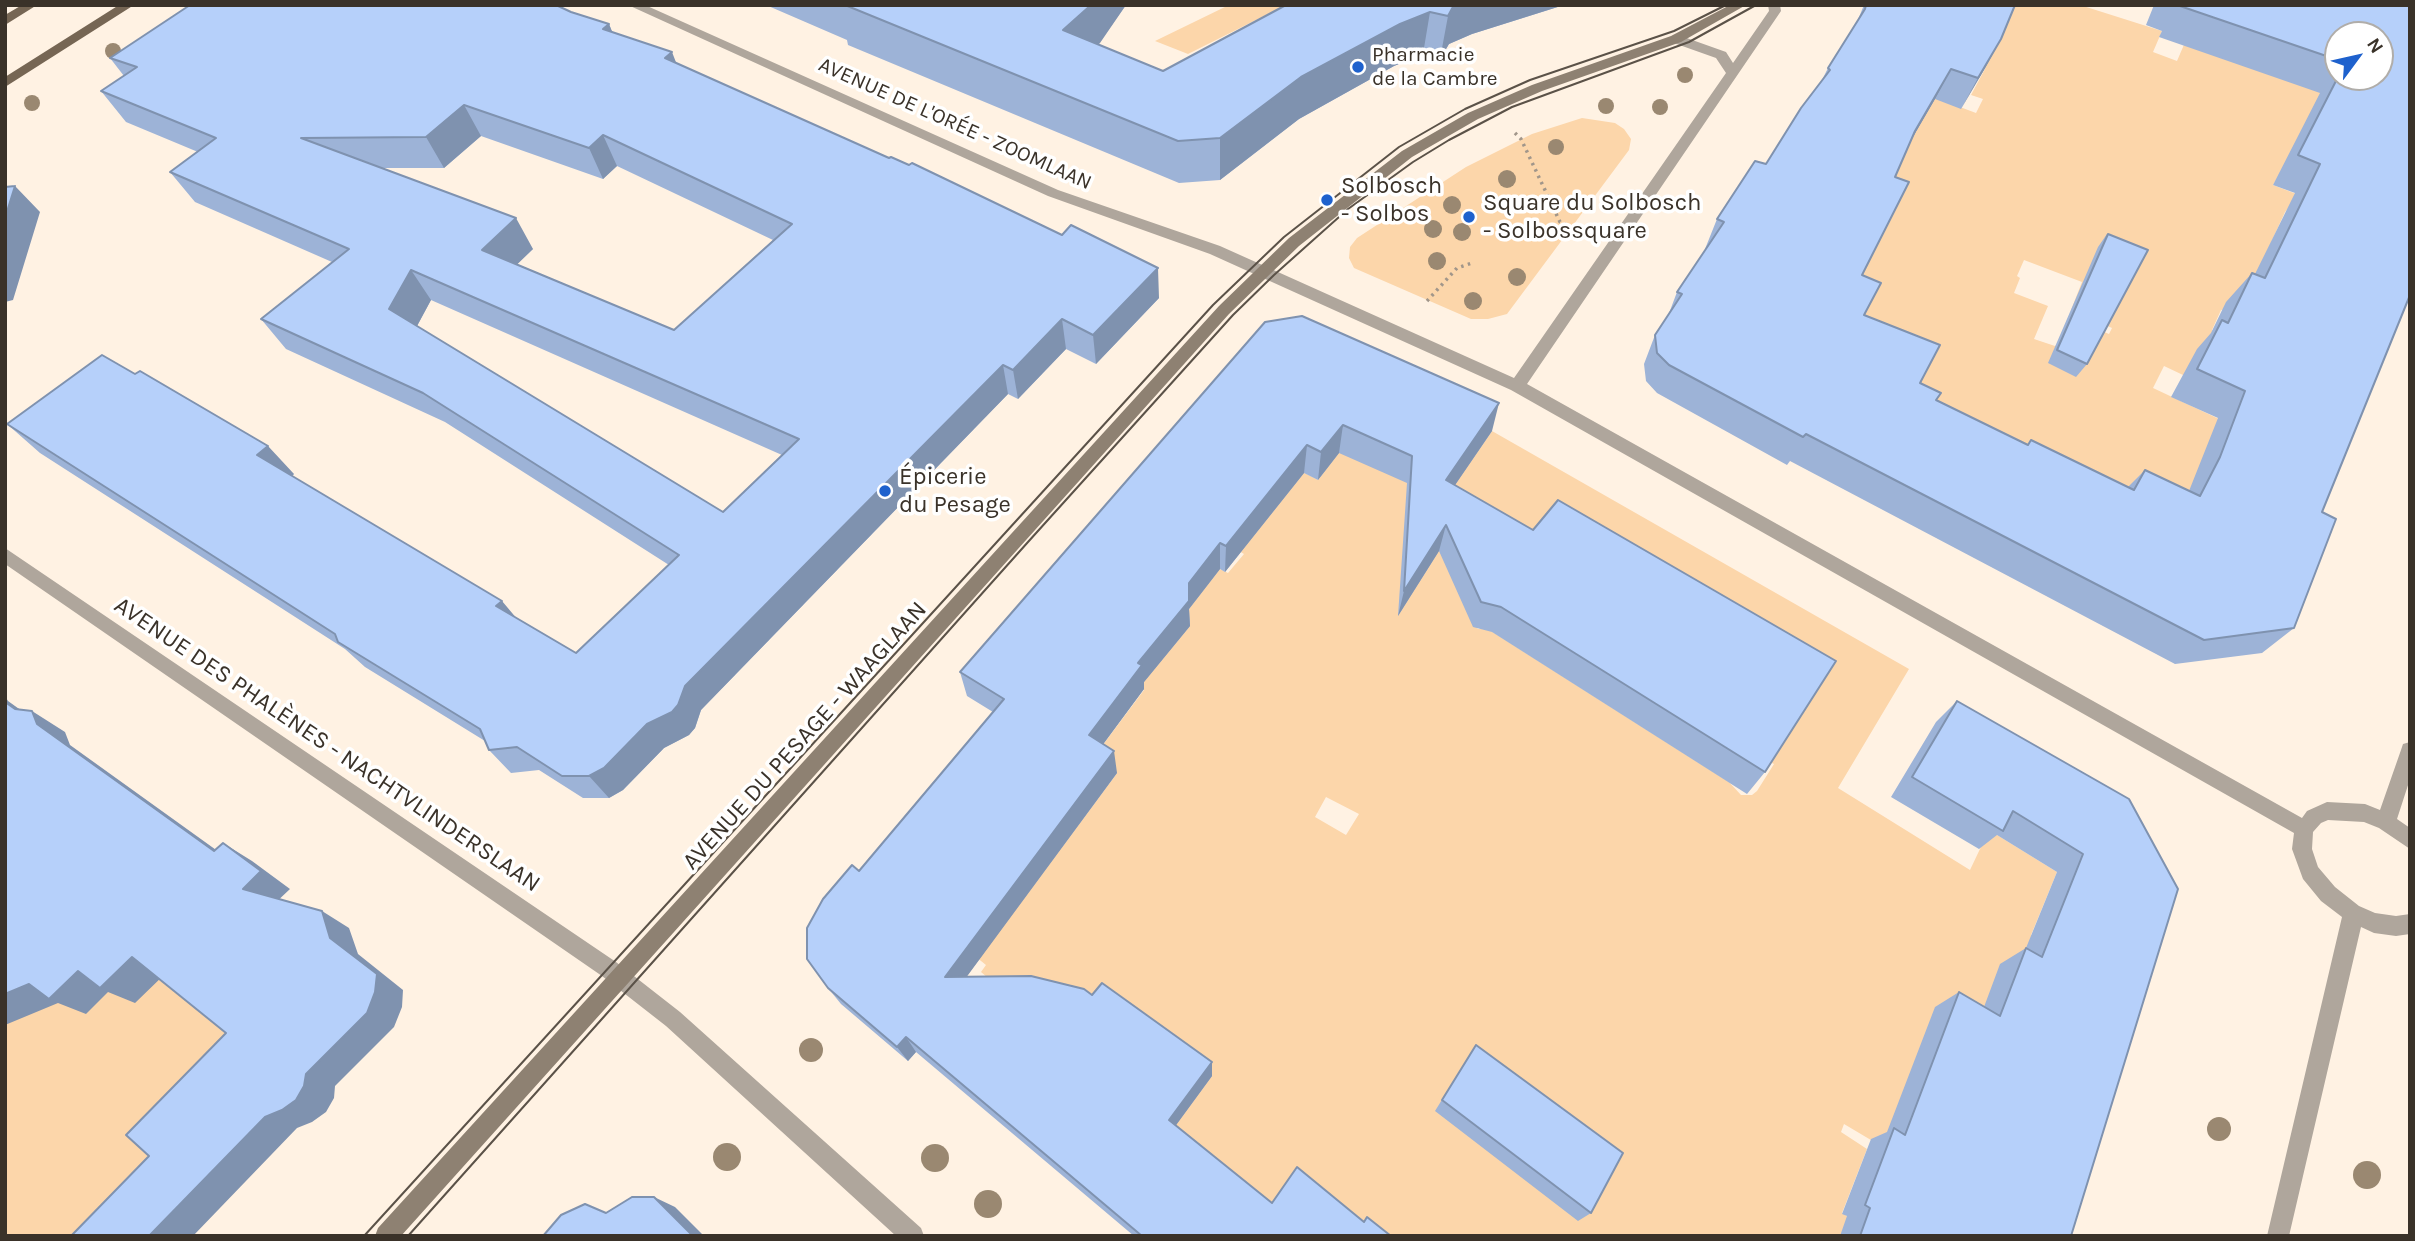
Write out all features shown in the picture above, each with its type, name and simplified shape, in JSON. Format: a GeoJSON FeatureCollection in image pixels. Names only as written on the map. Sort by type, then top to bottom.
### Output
{"type":"FeatureCollection","features":[{"type":"Feature","properties":{"kind":"main road"},"geometry":{"type":"LineString","coordinates":[[5,21],[31,5]]}},
{"type":"Feature","properties":{"kind":"main road"},"geometry":{"type":"LineString","coordinates":[[5,83],[128,5]]}},
{"type":"Feature","properties":{"kind":"street","name":"AVENUE DE L'ORÉE - ZOOMLAAN"},"geometry":{"type":"LineString","coordinates":[[634,5],[1053,193],[1216,250],[1263,271]]}},
{"type":"Feature","properties":{"kind":"street"},"geometry":{"type":"LineString","coordinates":[[1740,5],[1711,23],[1675,39],[1537,88],[1441,134],[1408,154],[1343,202],[1263,271],[1517,386],[2304,829]]}},
{"type":"Feature","properties":{"kind":"street"},"geometry":{"type":"LineString","coordinates":[[1517,386],[1775,11],[1774,5]]}},
{"type":"Feature","properties":{"kind":"street"},"geometry":{"type":"LineString","coordinates":[[1675,39],[1721,55],[1732,72]]}},
{"type":"Feature","properties":{"kind":"street","name":"AVENUE DU PESAGE - WAAGLAAN"},"geometry":{"type":"LineString","coordinates":[[386,1236],[1145,396],[1263,271]]}},
{"type":"Feature","properties":{"kind":"street","name":"AVENUE DES PHALÈNES - NACHTVLINDERSLAAN"},"geometry":{"type":"LineString","coordinates":[[5,555],[540,919],[620,977],[673,1019],[913,1236]]}},
{"type":"Feature","properties":{"kind":"street"},"geometry":{"type":"LineString","coordinates":[[2386,822],[2410,750]]}},
{"type":"Feature","properties":{"kind":"street"},"geometry":{"type":"LineString","coordinates":[[2410,840],[2386,822],[2365,813],[2327,811],[2314,817],[2304,829],[2302,849],[2310,872],[2328,894],[2352,913],[2374,923],[2396,926],[2410,924]]}},
{"type":"Feature","properties":{"kind":"street"},"geometry":{"type":"LineString","coordinates":[[2278,1236],[2351,928],[2352,913]]}},
{"type":"Feature","properties":{"kind":"path"},"geometry":{"type":"LineString","coordinates":[[1514,131],[1521,139],[1560,222],[1582,233]]}},
{"type":"Feature","properties":{"kind":"path"},"geometry":{"type":"LineString","coordinates":[[1427,301],[1457,268],[1472,263]]}},
{"type":"Feature","properties":{"kind":"shaded area"},"geometry":{"type":"Polygon","coordinates":[[[1229,5],[1286,5],[1188,54],[1155,41],[1229,5]]]}},
{"type":"Feature","properties":{"kind":"shaded area"},"geometry":{"type":"Polygon","coordinates":[[[1996,5],[2080,5],[2162,31],[2153,52],[2177,61],[2195,19],[2324,30],[2324,91],[2330,91],[2273,185],[2299,195],[2285,212],[2241,308],[2221,310],[2212,330],[2223,335],[2236,400],[2164,366],[2153,388],[2234,426],[2204,526],[1752,371],[1846,304],[1879,242],[1845,230],[1866,202],[1920,92],[1976,113],[1983,99],[1971,95],[1985,69],[1996,5]],[[2024,260],[2014,293],[2048,306],[2034,339],[2055,346],[2084,323],[2109,334],[2112,328],[2071,310],[2082,282],[2024,260]]]}},
{"type":"Feature","properties":{"kind":"shaded area"},"geometry":{"type":"Polygon","coordinates":[[[1582,118],[1615,123],[1624,129],[1631,139],[1629,150],[1507,314],[1488,319],[1471,319],[1354,268],[1349,258],[1350,247],[1357,238],[1466,167],[1532,134],[1582,118]]]}},
{"type":"Feature","properties":{"kind":"shaded area"},"geometry":{"type":"Polygon","coordinates":[[[1492,431],[1909,669],[1838,788],[1970,870],[1989,830],[2057,872],[2031,935],[2042,942],[1881,1146],[1844,1124],[1841,1132],[1867,1149],[1842,1213],[1879,1236],[1374,1236],[1267,1216],[981,972],[986,965],[965,948],[993,940],[1117,773],[1093,758],[1144,690],[1127,679],[1189,609],[1218,568],[1228,573],[1244,554],[1239,551],[1295,468],[1318,480],[1324,472],[1305,435],[1457,481],[1492,431]],[[1470,620],[1478,629],[1488,629],[1729,782],[1741,795],[1752,795],[1757,791],[1774,764],[1768,761],[1470,620]],[[1326,797],[1315,817],[1346,835],[1359,814],[1326,797]]]}},
{"type":"Feature","properties":{"kind":"shaded area"},"geometry":{"type":"Polygon","coordinates":[[[166,973],[266,1030],[118,1236],[5,1236],[5,1004],[32,1012],[47,1007],[63,996],[166,973]]]}},
{"type":"Feature","properties":{"kind":"building"},"geometry":{"type":"Polygon","coordinates":[[[190,5],[556,5],[609,24],[603,29],[672,52],[665,58],[889,158],[909,165],[912,163],[1062,235],[1071,225],[1158,268],[1093,335],[1062,319],[1013,370],[1003,365],[685,686],[678,705],[672,712],[647,724],[604,768],[589,776],[562,776],[517,747],[489,750],[480,729],[338,642],[335,634],[7,424],[102,355],[135,374],[140,371],[268,446],[257,455],[502,601],[496,606],[576,653],[679,555],[423,393],[261,319],[349,249],[170,172],[216,138],[101,91],[137,67],[110,58],[190,5]],[[464,105],[426,137],[301,138],[516,218],[482,250],[674,330],[792,224],[603,135],[589,148],[464,105]],[[411,270],[389,309],[723,512],[799,439],[411,270]]]}},
{"type":"Feature","properties":{"kind":"building"},"geometry":{"type":"Polygon","coordinates":[[[845,5],[1091,5],[1063,30],[1163,71],[1286,5],[1454,5],[1448,16],[1430,12],[1400,24],[1301,77],[1220,138],[1178,141],[845,5]]]}},
{"type":"Feature","properties":{"kind":"building"},"geometry":{"type":"Polygon","coordinates":[[[1866,5],[2015,5],[2001,39],[1978,78],[1951,69],[1915,131],[1895,177],[1909,182],[1862,275],[1881,283],[1864,315],[1940,345],[1920,383],[1941,393],[1936,400],[2028,445],[2031,440],[2134,490],[2145,470],[2200,496],[2220,457],[2245,391],[2197,369],[2222,320],[2228,323],[2252,273],[2265,278],[2320,164],[2298,155],[2331,91],[2394,91],[2394,21],[2324,21],[2324,55],[2180,5],[2410,5],[2410,295],[2322,512],[2336,519],[2294,628],[2204,640],[1806,434],[1803,437],[1669,365],[1657,353],[1655,335],[1682,294],[1677,292],[1724,222],[1717,219],[1755,161],[1766,164],[1801,108],[1830,70],[1828,68],[1866,5]]]}},
{"type":"Feature","properties":{"kind":"building"},"geometry":{"type":"Polygon","coordinates":[[[15,186],[5,218],[5,187],[15,186]]]}},
{"type":"Feature","properties":{"kind":"building"},"geometry":{"type":"Polygon","coordinates":[[[2108,234],[2148,250],[2087,364],[2057,350],[2108,234]]]}},
{"type":"Feature","properties":{"kind":"building"},"geometry":{"type":"Polygon","coordinates":[[[1302,316],[1499,403],[1446,480],[1533,530],[1558,500],[1836,661],[1765,772],[1501,607],[1481,602],[1446,525],[1404,591],[1412,456],[1343,425],[1321,452],[1307,445],[1226,546],[1220,543],[1189,583],[1189,601],[1138,663],[1142,665],[1089,735],[1114,751],[945,977],[1031,976],[1084,989],[1092,995],[1102,983],[1212,1062],[1169,1120],[1272,1203],[1297,1167],[1364,1222],[1367,1217],[1391,1236],[1142,1236],[906,1037],[897,1047],[828,988],[807,959],[807,928],[823,899],[852,865],[859,871],[1004,699],[960,672],[1265,322],[1302,316]]]}},
{"type":"Feature","properties":{"kind":"building"},"geometry":{"type":"Polygon","coordinates":[[[1957,701],[2129,799],[2178,889],[2071,1236],[1860,1236],[1870,1208],[1865,1205],[1894,1128],[1905,1135],[1959,992],[2000,1016],[2026,948],[2042,957],[2083,854],[2013,811],[2003,831],[1912,777],[1957,701]]]}},
{"type":"Feature","properties":{"kind":"building"},"geometry":{"type":"Polygon","coordinates":[[[5,702],[15,709],[32,711],[37,724],[214,851],[223,843],[261,871],[243,889],[322,911],[330,938],[377,974],[375,992],[367,1013],[306,1074],[304,1086],[296,1100],[265,1117],[149,1236],[71,1236],[149,1156],[126,1135],[226,1033],[132,957],[100,988],[78,971],[49,999],[29,984],[5,994],[5,702]]]}},
{"type":"Feature","properties":{"kind":"building"},"geometry":{"type":"Polygon","coordinates":[[[1476,1045],[1623,1153],[1591,1213],[1442,1100],[1476,1045]]]}},
{"type":"Feature","properties":{"kind":"building"},"geometry":{"type":"Polygon","coordinates":[[[632,1197],[654,1197],[693,1236],[543,1236],[561,1215],[585,1204],[606,1213],[632,1197]]]}},
{"type":"Feature","properties":{"kind":"tram line"},"geometry":{"type":"LineString","coordinates":[[364,1236],[1213,305],[1284,237],[1399,147],[1465,109],[1530,80],[1674,31],[1726,5]]}},
{"type":"Feature","properties":{"kind":"tram line"},"geometry":{"type":"LineString","coordinates":[[408,1236],[1028,542],[1233,315],[1274,275],[1348,209],[1413,162],[1449,140],[1512,107],[1689,42],[1756,5]]}},
{"type":"Feature","properties":{"kind":"place","name":"Pharmacie de la Cambre"},"geometry":{"type":"Point","coordinates":[1358,67]}},
{"type":"Feature","properties":{"kind":"place","name":"Solbosch - Solbos"},"geometry":{"type":"Point","coordinates":[1327,200]}},
{"type":"Feature","properties":{"kind":"place","name":"Square du Solbosch - Solbossquare"},"geometry":{"type":"Point","coordinates":[1469,217]}},
{"type":"Feature","properties":{"kind":"place","name":"Épicerie du Pesage"},"geometry":{"type":"Point","coordinates":[885,491]}}]}
